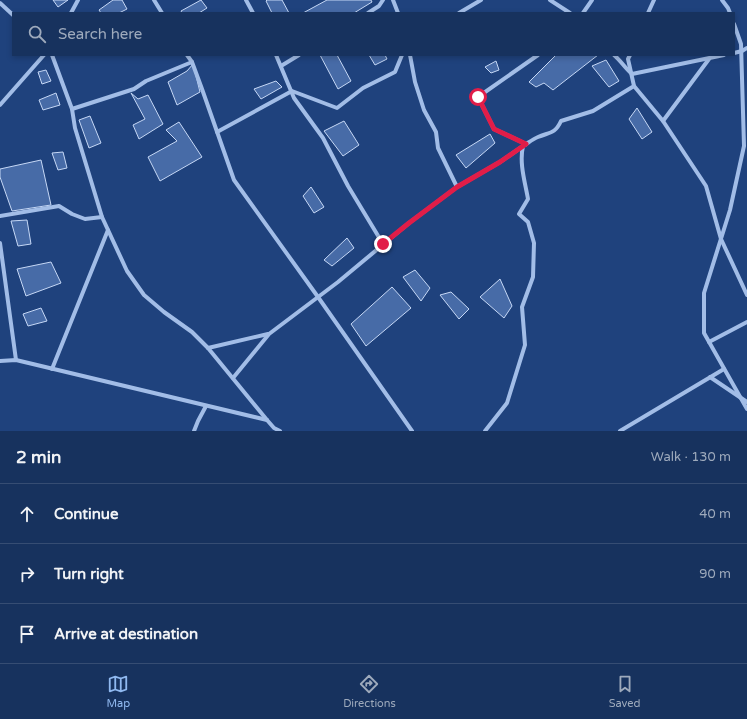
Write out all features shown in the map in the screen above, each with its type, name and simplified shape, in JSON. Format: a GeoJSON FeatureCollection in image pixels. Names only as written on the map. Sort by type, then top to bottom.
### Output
{"type":"FeatureCollection","features":[{"type":"Feature","properties":{"kind":"street"},"geometry":{"type":"LineString","coordinates":[[72,12],[78,0]]}},
{"type":"Feature","properties":{"kind":"street"},"geometry":{"type":"LineString","coordinates":[[154,0],[161,12]]}},
{"type":"Feature","properties":{"kind":"street"},"geometry":{"type":"LineString","coordinates":[[246,0],[252,12]]}},
{"type":"Feature","properties":{"kind":"street"},"geometry":{"type":"LineString","coordinates":[[370,12],[379,6],[383,0]]}},
{"type":"Feature","properties":{"kind":"street"},"geometry":{"type":"LineString","coordinates":[[393,0],[398,12]]}},
{"type":"Feature","properties":{"kind":"street"},"geometry":{"type":"LineString","coordinates":[[461,12],[481,0]]}},
{"type":"Feature","properties":{"kind":"street"},"geometry":{"type":"LineString","coordinates":[[550,0],[568,12]]}},
{"type":"Feature","properties":{"kind":"street"},"geometry":{"type":"LineString","coordinates":[[584,12],[592,0]]}},
{"type":"Feature","properties":{"kind":"street"},"geometry":{"type":"LineString","coordinates":[[648,12],[654,0]]}},
{"type":"Feature","properties":{"kind":"street"},"geometry":{"type":"LineString","coordinates":[[722,0],[730,12]]}},
{"type":"Feature","properties":{"kind":"street"},"geometry":{"type":"LineString","coordinates":[[0,3],[12,14]]}},
{"type":"Feature","properties":{"kind":"street"},"geometry":{"type":"LineString","coordinates":[[735,27],[742,51],[744,146],[730,210],[704,293],[704,333],[747,409]]}},
{"type":"Feature","properties":{"kind":"street"},"geometry":{"type":"LineString","coordinates":[[735,53],[747,48]]}},
{"type":"Feature","properties":{"kind":"street"},"geometry":{"type":"LineString","coordinates":[[0,105],[43,56]]}},
{"type":"Feature","properties":{"kind":"street"},"geometry":{"type":"LineString","coordinates":[[52,56],[72,109],[75,128],[102,217],[127,271],[144,295],[164,312],[192,332],[208,348],[267,420],[274,428],[280,431]]}},
{"type":"Feature","properties":{"kind":"street"},"geometry":{"type":"LineString","coordinates":[[188,56],[192,62],[234,180],[412,431]]}},
{"type":"Feature","properties":{"kind":"street"},"geometry":{"type":"LineString","coordinates":[[276,56],[299,106],[323,138],[348,186],[383,244]]}},
{"type":"Feature","properties":{"kind":"street"},"geometry":{"type":"LineString","coordinates":[[281,66],[297,56]]}},
{"type":"Feature","properties":{"kind":"street"},"geometry":{"type":"LineString","coordinates":[[217,132],[292,92],[337,108],[363,88],[395,72],[402,56]]}},
{"type":"Feature","properties":{"kind":"street"},"geometry":{"type":"LineString","coordinates":[[410,56],[415,82],[424,110],[436,132],[438,148],[457,187]]}},
{"type":"Feature","properties":{"kind":"street"},"geometry":{"type":"LineString","coordinates":[[526,144],[494,129],[478,97],[537,56]]}},
{"type":"Feature","properties":{"kind":"street"},"geometry":{"type":"LineString","coordinates":[[615,56],[620,60],[624,68],[632,74],[719,56]]}},
{"type":"Feature","properties":{"kind":"street"},"geometry":{"type":"LineString","coordinates":[[630,56],[628,59],[634,86],[664,121],[706,186],[721,239],[747,295]]}},
{"type":"Feature","properties":{"kind":"street"},"geometry":{"type":"LineString","coordinates":[[664,121],[709,58]]}},
{"type":"Feature","properties":{"kind":"street"},"geometry":{"type":"LineString","coordinates":[[72,109],[134,89],[146,81],[192,62]]}},
{"type":"Feature","properties":{"kind":"street"},"geometry":{"type":"LineString","coordinates":[[233,378],[269,334],[318,297],[409,223],[457,187],[500,162],[538,137],[554,132],[561,121],[593,111],[634,86]]}},
{"type":"Feature","properties":{"kind":"street"},"geometry":{"type":"LineString","coordinates":[[485,431],[507,403],[525,344],[522,307],[533,277],[534,243],[528,222],[519,214],[528,199],[522,153],[523,146],[526,144]]}},
{"type":"Feature","properties":{"kind":"street"},"geometry":{"type":"LineString","coordinates":[[0,216],[59,206],[72,214],[85,219],[102,217]]}},
{"type":"Feature","properties":{"kind":"street"},"geometry":{"type":"LineString","coordinates":[[52,369],[108,230]]}},
{"type":"Feature","properties":{"kind":"street"},"geometry":{"type":"LineString","coordinates":[[0,243],[16,360]]}},
{"type":"Feature","properties":{"kind":"street"},"geometry":{"type":"LineString","coordinates":[[709,342],[747,322]]}},
{"type":"Feature","properties":{"kind":"street"},"geometry":{"type":"LineString","coordinates":[[208,348],[269,334]]}},
{"type":"Feature","properties":{"kind":"street"},"geometry":{"type":"LineString","coordinates":[[0,361],[16,360],[267,420]]}},
{"type":"Feature","properties":{"kind":"street"},"geometry":{"type":"LineString","coordinates":[[620,431],[724,369]]}},
{"type":"Feature","properties":{"kind":"street"},"geometry":{"type":"LineString","coordinates":[[710,377],[747,402]]}},
{"type":"Feature","properties":{"kind":"street"},"geometry":{"type":"LineString","coordinates":[[194,431],[206,406]]}},
{"type":"Feature","properties":{"kind":"building"},"geometry":{"type":"Polygon","coordinates":[[[53,0],[68,0],[58,7],[53,0]]]}},
{"type":"Feature","properties":{"kind":"building"},"geometry":{"type":"Polygon","coordinates":[[[113,0],[122,0],[127,9],[121,12],[100,12],[99,10],[113,0]]]}},
{"type":"Feature","properties":{"kind":"building"},"geometry":{"type":"Polygon","coordinates":[[[201,0],[207,8],[201,12],[181,11],[201,0]]]}},
{"type":"Feature","properties":{"kind":"building"},"geometry":{"type":"Polygon","coordinates":[[[282,0],[288,12],[272,12],[266,1],[282,0]]]}},
{"type":"Feature","properties":{"kind":"building"},"geometry":{"type":"Polygon","coordinates":[[[327,0],[371,0],[372,2],[356,12],[305,12],[327,0]]]}},
{"type":"Feature","properties":{"kind":"building"},"geometry":{"type":"Polygon","coordinates":[[[321,56],[338,56],[351,81],[338,89],[321,56]]]}},
{"type":"Feature","properties":{"kind":"building"},"geometry":{"type":"Polygon","coordinates":[[[370,56],[386,56],[387,59],[375,65],[370,56]]]}},
{"type":"Feature","properties":{"kind":"building"},"geometry":{"type":"Polygon","coordinates":[[[555,56],[597,56],[553,90],[544,83],[536,87],[529,82],[555,56]]]}},
{"type":"Feature","properties":{"kind":"building"},"geometry":{"type":"Polygon","coordinates":[[[606,60],[619,81],[609,87],[592,66],[606,60]]]}},
{"type":"Feature","properties":{"kind":"building"},"geometry":{"type":"Polygon","coordinates":[[[496,61],[499,70],[491,73],[485,67],[496,61]]]}},
{"type":"Feature","properties":{"kind":"building"},"geometry":{"type":"Polygon","coordinates":[[[193,64],[200,92],[177,105],[168,82],[187,71],[193,64]]]}},
{"type":"Feature","properties":{"kind":"building"},"geometry":{"type":"Polygon","coordinates":[[[46,70],[51,81],[42,84],[38,72],[46,70]]]}},
{"type":"Feature","properties":{"kind":"building"},"geometry":{"type":"Polygon","coordinates":[[[276,81],[282,87],[261,99],[254,89],[276,81]]]}},
{"type":"Feature","properties":{"kind":"building"},"geometry":{"type":"Polygon","coordinates":[[[56,93],[60,105],[43,110],[39,100],[56,93]]]}},
{"type":"Feature","properties":{"kind":"building"},"geometry":{"type":"Polygon","coordinates":[[[131,93],[138,99],[148,95],[163,124],[139,139],[133,125],[145,119],[131,93]]]}},
{"type":"Feature","properties":{"kind":"building"},"geometry":{"type":"Polygon","coordinates":[[[637,108],[652,132],[642,139],[629,119],[637,108]]]}},
{"type":"Feature","properties":{"kind":"building"},"geometry":{"type":"Polygon","coordinates":[[[90,116],[101,143],[89,148],[79,120],[90,116]]]}},
{"type":"Feature","properties":{"kind":"building"},"geometry":{"type":"Polygon","coordinates":[[[344,121],[359,145],[343,156],[324,131],[344,121]]]}},
{"type":"Feature","properties":{"kind":"building"},"geometry":{"type":"Polygon","coordinates":[[[179,122],[202,157],[160,181],[148,157],[177,141],[166,130],[179,122]]]}},
{"type":"Feature","properties":{"kind":"building"},"geometry":{"type":"Polygon","coordinates":[[[490,134],[495,143],[466,168],[456,155],[490,134]]]}},
{"type":"Feature","properties":{"kind":"building"},"geometry":{"type":"Polygon","coordinates":[[[63,152],[67,168],[58,170],[52,153],[63,152]]]}},
{"type":"Feature","properties":{"kind":"building"},"geometry":{"type":"Polygon","coordinates":[[[41,160],[51,205],[12,211],[0,177],[0,169],[41,160]]]}},
{"type":"Feature","properties":{"kind":"building"},"geometry":{"type":"Polygon","coordinates":[[[311,187],[324,207],[314,213],[303,196],[311,187]]]}},
{"type":"Feature","properties":{"kind":"building"},"geometry":{"type":"Polygon","coordinates":[[[27,220],[31,244],[18,246],[11,221],[27,220]]]}},
{"type":"Feature","properties":{"kind":"building"},"geometry":{"type":"Polygon","coordinates":[[[347,238],[354,248],[332,266],[324,260],[347,238]]]}},
{"type":"Feature","properties":{"kind":"building"},"geometry":{"type":"Polygon","coordinates":[[[51,262],[61,283],[26,296],[17,269],[51,262]]]}},
{"type":"Feature","properties":{"kind":"building"},"geometry":{"type":"Polygon","coordinates":[[[415,270],[430,288],[421,301],[403,277],[415,270]]]}},
{"type":"Feature","properties":{"kind":"building"},"geometry":{"type":"Polygon","coordinates":[[[500,279],[512,306],[504,318],[480,297],[500,279]]]}},
{"type":"Feature","properties":{"kind":"building"},"geometry":{"type":"Polygon","coordinates":[[[392,287],[411,308],[366,346],[351,324],[392,287]]]}},
{"type":"Feature","properties":{"kind":"building"},"geometry":{"type":"Polygon","coordinates":[[[451,292],[469,309],[459,319],[440,295],[451,292]]]}},
{"type":"Feature","properties":{"kind":"building"},"geometry":{"type":"Polygon","coordinates":[[[41,308],[47,321],[28,326],[23,314],[41,308]]]}},
{"type":"Feature","properties":{"kind":"route"},"geometry":{"type":"LineString","coordinates":[[383,244],[457,187],[500,162],[526,144],[494,129],[478,97]]}}]}
